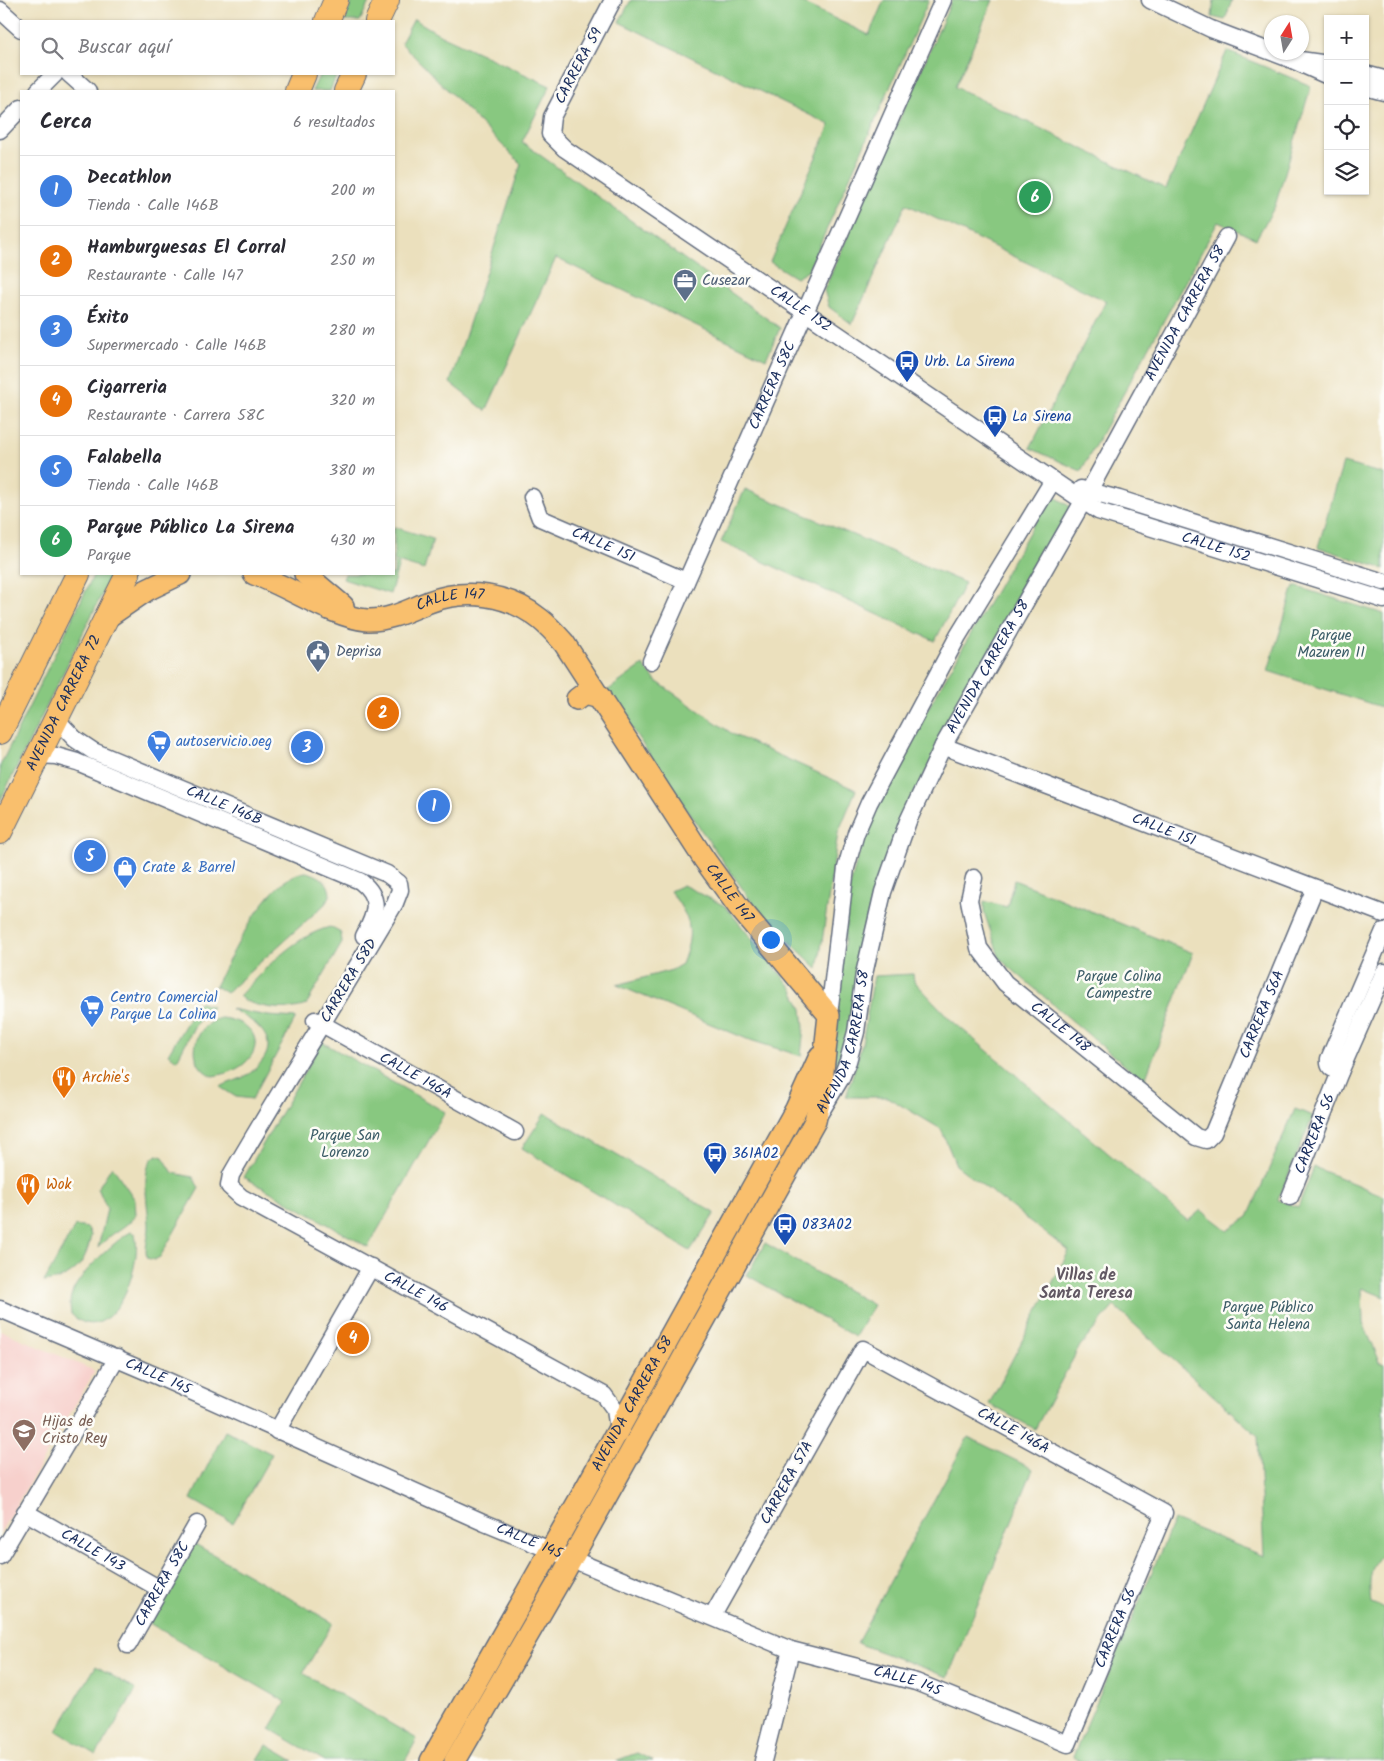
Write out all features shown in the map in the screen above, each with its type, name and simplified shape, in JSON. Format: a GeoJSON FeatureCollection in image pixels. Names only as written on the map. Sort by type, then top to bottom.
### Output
{"type":"FeatureCollection","features":[{"type":"Feature","properties":{"kind":"highway"},"geometry":{"type":"LineString","coordinates":[[327,20],[336,0]]}},
{"type":"Feature","properties":{"kind":"highway"},"geometry":{"type":"LineString","coordinates":[[377,20],[387,0]]}},
{"type":"Feature","properties":{"kind":"highway"},"geometry":{"type":"LineString","coordinates":[[296,90],[304,75]]}},
{"type":"Feature","properties":{"kind":"highway"},"geometry":{"type":"LineString","coordinates":[[346,90],[354,75]]}},
{"type":"Feature","properties":{"kind":"highway"},"geometry":{"type":"LineString","coordinates":[[0,732],[78,575]]}},
{"type":"Feature","properties":{"kind":"highway","name":"AVENIDA CARRERA 72"},"geometry":{"type":"LineString","coordinates":[[0,832],[128,575]]}},
{"type":"Feature","properties":{"kind":"main road"},"geometry":{"type":"LineString","coordinates":[[106,618],[147,590],[178,575]]}},
{"type":"Feature","properties":{"kind":"main road","name":"CALLE 147"},"geometry":{"type":"LineString","coordinates":[[256,575],[356,618],[374,620],[388,618],[437,599],[471,593],[508,602],[526,609],[541,620],[564,643],[587,696],[624,732],[641,764],[704,860],[738,906],[829,1015]]}},
{"type":"Feature","properties":{"kind":"main road"},"geometry":{"type":"LineString","coordinates":[[306,575],[356,618]]}},
{"type":"Feature","properties":{"kind":"main road","name":"AVENIDA CARRERA 58"},"geometry":{"type":"LineString","coordinates":[[455,1761],[571,1559],[815,1121],[820,1098],[829,1015]]}},
{"type":"Feature","properties":{"kind":"main road","name":"AVENIDA CARRERA 58"},"geometry":{"type":"LineString","coordinates":[[431,1761],[551,1550],[796,1109],[826,1042]]}},
{"type":"Feature","properties":{"kind":"street","name":"CARRERA 59"},"geometry":{"type":"LineString","coordinates":[[550,134],[552,116],[613,0]]}},
{"type":"Feature","properties":{"kind":"street","name":"CARRERA 58C"},"geometry":{"type":"LineString","coordinates":[[651,661],[943,0]]}},
{"type":"Feature","properties":{"kind":"street"},"geometry":{"type":"LineString","coordinates":[[1150,0],[1211,29],[1264,49]]}},
{"type":"Feature","properties":{"kind":"street"},"geometry":{"type":"LineString","coordinates":[[0,10],[20,28]]}},
{"type":"Feature","properties":{"kind":"street"},"geometry":{"type":"LineString","coordinates":[[1292,60],[1324,74]]}},
{"type":"Feature","properties":{"kind":"street"},"geometry":{"type":"LineString","coordinates":[[1298,60],[1324,63]]}},
{"type":"Feature","properties":{"kind":"street"},"geometry":{"type":"LineString","coordinates":[[39,90],[54,75]]}},
{"type":"Feature","properties":{"kind":"street"},"geometry":{"type":"LineString","coordinates":[[70,75],[87,90]]}},
{"type":"Feature","properties":{"kind":"street"},"geometry":{"type":"LineString","coordinates":[[1369,75],[1384,79]]}},
{"type":"Feature","properties":{"kind":"street"},"geometry":{"type":"LineString","coordinates":[[1369,88],[1384,92]]}},
{"type":"Feature","properties":{"kind":"street"},"geometry":{"type":"LineString","coordinates":[[0,130],[20,109]]}},
{"type":"Feature","properties":{"kind":"street","name":"CALLE 152"},"geometry":{"type":"LineString","coordinates":[[550,134],[565,149],[1052,482],[1086,496],[1384,582]]}},
{"type":"Feature","properties":{"kind":"street","name":"AVENIDA CARRERA 58"},"geometry":{"type":"LineString","coordinates":[[815,1121],[841,1078],[848,1061],[856,1032],[864,974],[889,874],[908,820],[943,746],[1086,496],[1227,236]]}},
{"type":"Feature","properties":{"kind":"street","name":"AVENIDA CARRERA 58"},"geometry":{"type":"LineString","coordinates":[[829,1015],[846,868],[856,833],[869,803],[958,636],[1052,482]]}},
{"type":"Feature","properties":{"kind":"street","name":"CALLE 152"},"geometry":{"type":"LineString","coordinates":[[1086,496],[1098,511],[1384,600]]}},
{"type":"Feature","properties":{"kind":"street","name":"CALLE 151"},"geometry":{"type":"LineString","coordinates":[[532,497],[540,518],[686,581]]}},
{"type":"Feature","properties":{"kind":"street","name":"CALLE 146B"},"geometry":{"type":"LineString","coordinates":[[56,719],[83,744],[118,771],[351,876],[369,888],[373,895]]}},
{"type":"Feature","properties":{"kind":"street","name":"CALLE 151"},"geometry":{"type":"LineString","coordinates":[[943,746],[1384,914]]}},
{"type":"Feature","properties":{"kind":"street","name":"CALLE 146B"},"geometry":{"type":"LineString","coordinates":[[38,755],[118,771],[386,874],[399,883]]}},
{"type":"Feature","properties":{"kind":"street","name":"CALLE 148"},"geometry":{"type":"LineString","coordinates":[[974,878],[969,900],[979,948],[1004,983],[1196,1137],[1206,1140]]}},
{"type":"Feature","properties":{"kind":"street","name":"CARRERA 58D"},"geometry":{"type":"LineString","coordinates":[[319,1023],[395,903],[398,896],[399,883]]}},
{"type":"Feature","properties":{"kind":"street","name":"CARRERA 56A"},"geometry":{"type":"LineString","coordinates":[[1206,1140],[1213,1133],[1315,888]]}},
{"type":"Feature","properties":{"kind":"street","name":"CARRERA 58D"},"geometry":{"type":"LineString","coordinates":[[229,1186],[231,1175],[319,1023],[373,921],[375,912],[373,895]]}},
{"type":"Feature","properties":{"kind":"street"},"geometry":{"type":"LineString","coordinates":[[1340,1072],[1328,1065],[1329,1059],[1384,931]]}},
{"type":"Feature","properties":{"kind":"street","name":"CARRERA 56"},"geometry":{"type":"LineString","coordinates":[[1290,1197],[1340,1072],[1384,972]]}},
{"type":"Feature","properties":{"kind":"street","name":"CALLE 146A"},"geometry":{"type":"LineString","coordinates":[[319,1023],[515,1132]]}},
{"type":"Feature","properties":{"kind":"street","name":"CALLE 146"},"geometry":{"type":"LineString","coordinates":[[229,1186],[241,1197],[604,1395]]}},
{"type":"Feature","properties":{"kind":"street"},"geometry":{"type":"LineString","coordinates":[[277,1431],[371,1267]]}},
{"type":"Feature","properties":{"kind":"street","name":"CALLE 145"},"geometry":{"type":"LineString","coordinates":[[0,1309],[117,1358],[277,1431],[571,1559],[791,1650],[916,1682],[1068,1744]]}},
{"type":"Feature","properties":{"kind":"street","name":"CALLE 146A"},"geometry":{"type":"LineString","coordinates":[[862,1349],[1164,1513]]}},
{"type":"Feature","properties":{"kind":"street","name":"CARRERA 57A"},"geometry":{"type":"LineString","coordinates":[[712,1617],[862,1349]]}},
{"type":"Feature","properties":{"kind":"street"},"geometry":{"type":"LineString","coordinates":[[0,1556],[117,1358]]}},
{"type":"Feature","properties":{"kind":"street"},"geometry":{"type":"LineString","coordinates":[[604,1395],[622,1395],[640,1390]]}},
{"type":"Feature","properties":{"kind":"street"},"geometry":{"type":"LineString","coordinates":[[604,1395],[615,1410],[618,1429]]}},
{"type":"Feature","properties":{"kind":"street","name":"CALLE 143"},"geometry":{"type":"LineString","coordinates":[[25,1512],[160,1589]]}},
{"type":"Feature","properties":{"kind":"street","name":"CARRERA 56"},"geometry":{"type":"LineString","coordinates":[[1068,1744],[1164,1513]]}},
{"type":"Feature","properties":{"kind":"street","name":"CARRERA 58C"},"geometry":{"type":"LineString","coordinates":[[128,1645],[197,1524]]}},
{"type":"Feature","properties":{"kind":"street"},"geometry":{"type":"LineString","coordinates":[[763,1761],[791,1650]]}},
{"type":"Feature","properties":{"kind":"shaded area","name":"Hijas de Cristo Rey"},"geometry":{"type":"Polygon","coordinates":[[[0,1330],[95,1371],[0,1533],[0,1330]]]}},
{"type":"Feature","properties":{"kind":"green space"},"geometry":{"type":"Polygon","coordinates":[[[353,0],[370,0],[360,20],[344,20],[353,0]]]}},
{"type":"Feature","properties":{"kind":"green space"},"geometry":{"type":"Polygon","coordinates":[[[631,0],[796,0],[869,35],[884,0],[929,0],[808,271],[796,278],[770,262],[830,125],[619,22],[631,0]]]}},
{"type":"Feature","properties":{"kind":"green space"},"geometry":{"type":"Polygon","coordinates":[[[952,0],[993,0],[955,87],[1166,189],[1227,51],[1311,86],[1275,206],[1256,239],[1218,222],[1081,471],[1030,448],[1106,301],[906,204],[852,324],[829,307],[824,290],[952,0]]]}},
{"type":"Feature","properties":{"kind":"green space"},"geometry":{"type":"Polygon","coordinates":[[[1214,0],[1232,0],[1225,20],[1212,17],[1214,0]]]}},
{"type":"Feature","properties":{"kind":"green space"},"geometry":{"type":"Polygon","coordinates":[[[414,19],[439,34],[550,86],[522,142],[780,328],[766,359],[556,258],[486,411],[450,383],[521,164],[401,43],[414,19]]]}},
{"type":"Feature","properties":{"kind":"green space"},"geometry":{"type":"Polygon","coordinates":[[[320,75],[337,75],[330,90],[312,90],[320,75]]]}},
{"type":"Feature","properties":{"kind":"green space"},"geometry":{"type":"Polygon","coordinates":[[[1343,463],[1384,474],[1384,569],[1318,547],[1343,463]]]}},
{"type":"Feature","properties":{"kind":"green space"},"geometry":{"type":"Polygon","coordinates":[[[745,489],[965,583],[935,641],[721,542],[745,489]]]}},
{"type":"Feature","properties":{"kind":"green space"},"geometry":{"type":"Polygon","coordinates":[[[1051,494],[1072,508],[914,794],[849,1033],[840,1064],[830,1085],[850,886],[865,831],[879,799],[918,726],[1051,494]]]}},
{"type":"Feature","properties":{"kind":"green space"},"geometry":{"type":"Polygon","coordinates":[[[1111,503],[1384,589],[1384,594],[1107,508],[1111,503]]]}},
{"type":"Feature","properties":{"kind":"green space"},"geometry":{"type":"Polygon","coordinates":[[[395,527],[433,539],[424,570],[395,561],[395,527]]]}},
{"type":"Feature","properties":{"kind":"green space"},"geometry":{"type":"Polygon","coordinates":[[[395,563],[399,564],[390,594],[343,579],[345,575],[395,575],[395,563]]]}},
{"type":"Feature","properties":{"kind":"green space"},"geometry":{"type":"Polygon","coordinates":[[[94,575],[112,575],[0,801],[0,766],[94,575]]]}},
{"type":"Feature","properties":{"kind":"green space","name":"Parque Mazuren II"},"geometry":{"type":"Polygon","coordinates":[[[1294,586],[1384,614],[1384,708],[1268,671],[1294,586]]]}},
{"type":"Feature","properties":{"kind":"green space"},"geometry":{"type":"Polygon","coordinates":[[[643,665],[656,681],[734,735],[856,790],[838,833],[818,969],[759,912],[677,796],[607,691],[643,665]]]}},
{"type":"Feature","properties":{"kind":"green space"},"geometry":{"type":"Polygon","coordinates":[[[306,872],[319,877],[328,886],[330,896],[325,904],[226,993],[215,986],[241,938],[265,901],[278,887],[292,877],[306,872]]]}},
{"type":"Feature","properties":{"kind":"green space","name":"Parque Colina Campestre"},"geometry":{"type":"Polygon","coordinates":[[[1014,880],[1193,953],[1144,1082],[1000,959],[984,912],[984,901],[1007,907],[1014,880]]]}},
{"type":"Feature","properties":{"kind":"green space"},"geometry":{"type":"Polygon","coordinates":[[[683,885],[725,906],[792,988],[802,1009],[804,1027],[801,1056],[747,1039],[617,985],[672,970],[682,964],[689,943],[689,926],[683,910],[670,891],[683,885]]]}},
{"type":"Feature","properties":{"kind":"green space"},"geometry":{"type":"Polygon","coordinates":[[[330,927],[341,933],[342,943],[306,1005],[291,1008],[271,1008],[244,1000],[239,996],[292,946],[304,938],[330,927]]]}},
{"type":"Feature","properties":{"kind":"green space","name":"Parque Público Santa Helena"},"geometry":{"type":"Polygon","coordinates":[[[913,974],[914,981],[950,1019],[1188,1221],[1201,1210],[1227,1230],[1248,1217],[1295,1109],[1313,1116],[1278,1200],[1298,1207],[1314,1167],[1384,1196],[1384,1297],[1362,1288],[1363,1323],[1380,1362],[1384,1364],[1384,1553],[1372,1570],[1370,1589],[1371,1603],[1384,1608],[1384,1761],[1082,1761],[1073,1757],[1174,1520],[1264,1556],[1258,1436],[1114,1306],[1080,1346],[1035,1429],[989,1404],[1069,1251],[956,1165],[941,1129],[887,1097],[846,1097],[862,1044],[874,976],[913,974]]]}},
{"type":"Feature","properties":{"kind":"green space"},"geometry":{"type":"Polygon","coordinates":[[[199,1002],[212,1007],[195,1025],[177,1060],[168,1054],[199,1002]]]}},
{"type":"Feature","properties":{"kind":"green space"},"geometry":{"type":"Polygon","coordinates":[[[231,1009],[268,1016],[296,1018],[252,1099],[236,1097],[220,1087],[249,1074],[260,1064],[266,1054],[268,1045],[261,1029],[231,1009]]]}},
{"type":"Feature","properties":{"kind":"green space"},"geometry":{"type":"Polygon","coordinates":[[[221,1018],[238,1022],[249,1029],[254,1038],[255,1047],[250,1057],[242,1066],[229,1072],[212,1076],[203,1070],[198,1062],[195,1053],[196,1044],[199,1035],[205,1027],[212,1021],[221,1018]]]}},
{"type":"Feature","properties":{"kind":"green space","name":"Parque San Lorenzo"},"geometry":{"type":"Polygon","coordinates":[[[322,1042],[445,1112],[368,1247],[244,1177],[322,1042]]]}},
{"type":"Feature","properties":{"kind":"green space"},"geometry":{"type":"Polygon","coordinates":[[[545,1113],[715,1213],[690,1251],[522,1148],[545,1113]]]}},
{"type":"Feature","properties":{"kind":"green space"},"geometry":{"type":"Polygon","coordinates":[[[157,1155],[163,1157],[173,1173],[193,1177],[199,1188],[160,1257],[154,1260],[147,1258],[146,1254],[149,1226],[146,1177],[151,1160],[157,1155]]]}},
{"type":"Feature","properties":{"kind":"green space"},"geometry":{"type":"Polygon","coordinates":[[[112,1166],[135,1200],[136,1214],[133,1219],[98,1248],[107,1209],[98,1188],[112,1166]]]}},
{"type":"Feature","properties":{"kind":"green space"},"geometry":{"type":"Polygon","coordinates":[[[75,1226],[88,1228],[91,1235],[82,1262],[71,1273],[44,1282],[75,1226]]]}},
{"type":"Feature","properties":{"kind":"green space"},"geometry":{"type":"Polygon","coordinates":[[[131,1232],[135,1234],[134,1265],[129,1283],[121,1300],[111,1314],[99,1322],[86,1323],[71,1314],[70,1300],[82,1276],[116,1242],[131,1232]]]}},
{"type":"Feature","properties":{"kind":"green space"},"geometry":{"type":"Polygon","coordinates":[[[765,1243],[873,1305],[855,1337],[747,1275],[765,1243]]]}},
{"type":"Feature","properties":{"kind":"green space"},"geometry":{"type":"Polygon","coordinates":[[[225,1431],[272,1454],[233,1523],[191,1499],[225,1431]]]}},
{"type":"Feature","properties":{"kind":"green space"},"geometry":{"type":"Polygon","coordinates":[[[968,1437],[1033,1469],[948,1677],[857,1643],[968,1437]]]}},
{"type":"Feature","properties":{"kind":"green space"},"geometry":{"type":"Polygon","coordinates":[[[195,1544],[333,1623],[303,1673],[417,1739],[405,1761],[325,1761],[270,1729],[286,1702],[149,1623],[195,1544]]]}},
{"type":"Feature","properties":{"kind":"green space"},"geometry":{"type":"Polygon","coordinates":[[[96,1666],[136,1690],[96,1755],[57,1731],[96,1666]]]}},
{"type":"Feature","properties":{"kind":"green space"},"geometry":{"type":"Polygon","coordinates":[[[267,1745],[294,1761],[257,1761],[267,1745]]]}},
{"type":"Feature","properties":{"kind":"green space"},"geometry":{"type":"Polygon","coordinates":[[[637,1753],[653,1761],[615,1761],[637,1753]]]}},
{"type":"Feature","properties":{"kind":"place","name":"Parque Público La Sirena"},"geometry":{"type":"Point","coordinates":[1035,197]}},
{"type":"Feature","properties":{"kind":"place","name":"Cusezar"},"geometry":{"type":"Point","coordinates":[685,302]}},
{"type":"Feature","properties":{"kind":"place","name":"Urb. La Sirena"},"geometry":{"type":"Point","coordinates":[907,383]}},
{"type":"Feature","properties":{"kind":"place","name":"La Sirena"},"geometry":{"type":"Point","coordinates":[995,438]}},
{"type":"Feature","properties":{"kind":"place","name":"Deprisa"},"geometry":{"type":"Point","coordinates":[318,673]}},
{"type":"Feature","properties":{"kind":"place","name":"Hamburguesas El Corral"},"geometry":{"type":"Point","coordinates":[383,713]}},
{"type":"Feature","properties":{"kind":"place","name":"Éxito"},"geometry":{"type":"Point","coordinates":[307,747]}},
{"type":"Feature","properties":{"kind":"place","name":"autoservicio.oeg"},"geometry":{"type":"Point","coordinates":[159,763]}},
{"type":"Feature","properties":{"kind":"place","name":"Decathlon"},"geometry":{"type":"Point","coordinates":[434,806]}},
{"type":"Feature","properties":{"kind":"place","name":"Falabella"},"geometry":{"type":"Point","coordinates":[90,856]}},
{"type":"Feature","properties":{"kind":"place","name":"Crate & Barrel"},"geometry":{"type":"Point","coordinates":[125,889]}},
{"type":"Feature","properties":{"kind":"place","name":"Centro Comercial Parque La Colina"},"geometry":{"type":"Point","coordinates":[92,1028]}},
{"type":"Feature","properties":{"kind":"place","name":"Archie's"},"geometry":{"type":"Point","coordinates":[64,1099]}},
{"type":"Feature","properties":{"kind":"place","name":"361A02"},"geometry":{"type":"Point","coordinates":[715,1175]}},
{"type":"Feature","properties":{"kind":"place","name":"Wok"},"geometry":{"type":"Point","coordinates":[28,1206]}},
{"type":"Feature","properties":{"kind":"place","name":"083A02"},"geometry":{"type":"Point","coordinates":[785,1246]}},
{"type":"Feature","properties":{"kind":"place","name":"Cigarreria"},"geometry":{"type":"Point","coordinates":[353,1338]}},
{"type":"Feature","properties":{"kind":"place","name":"Hijas de Cristo Rey"},"geometry":{"type":"Point","coordinates":[24,1452]}},
{"type":"Feature","properties":{"kind":"district","name":"Villas de Santa Teresa"},"geometry":{"type":"Point","coordinates":[1086,1284]}}]}
